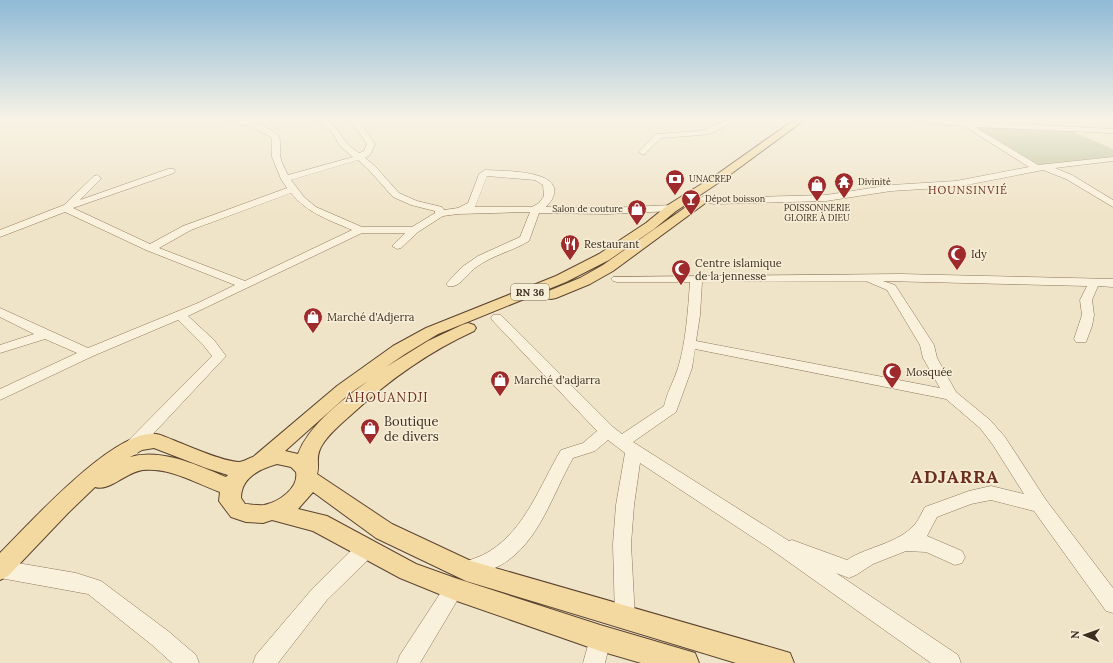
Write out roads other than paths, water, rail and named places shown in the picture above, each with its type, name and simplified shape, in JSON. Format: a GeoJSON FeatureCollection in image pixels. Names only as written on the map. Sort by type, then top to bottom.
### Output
{"type":"FeatureCollection","features":[{"type":"Feature","properties":{"kind":"main road","name":"RN 36"},"geometry":{"type":"LineString","coordinates":[[253,466],[343,390],[399,350],[432,332],[580,270],[604,257],[650,226],[672,208],[757,151]]}},
{"type":"Feature","properties":{"kind":"main road","name":"RN 36"},"geometry":{"type":"LineString","coordinates":[[308,474],[306,457],[319,434],[349,405],[407,360],[458,333],[572,287],[608,268],[770,151]]}},
{"type":"Feature","properties":{"kind":"main road"},"geometry":{"type":"LineString","coordinates":[[2,564],[101,469],[124,451],[137,444],[155,441],[214,464],[253,466]]}},
{"type":"Feature","properties":{"kind":"main road"},"geometry":{"type":"LineString","coordinates":[[308,474],[306,488],[298,497],[287,506],[274,512],[255,515],[239,511],[230,502],[231,488],[236,479],[253,466],[277,457],[291,458],[302,462],[308,474],[384,531],[460,580],[600,638],[686,663]]}},
{"type":"Feature","properties":{"kind":"main road"},"geometry":{"type":"LineString","coordinates":[[60,507],[118,470],[134,463],[161,463],[231,488]]}},
{"type":"Feature","properties":{"kind":"main road"},"geometry":{"type":"LineString","coordinates":[[274,512],[319,523],[408,570],[460,580],[625,618],[780,663]]}},
{"type":"Feature","properties":{"kind":"street"},"geometry":{"type":"LineString","coordinates":[[276,151],[276,157],[285,179],[301,199],[313,209],[360,230],[414,230]]}},
{"type":"Feature","properties":{"kind":"street"},"geometry":{"type":"LineString","coordinates":[[352,151],[388,185],[396,195],[414,203],[439,209],[440,214]]}},
{"type":"Feature","properties":{"kind":"street"},"geometry":{"type":"LineString","coordinates":[[285,179],[360,157],[368,151]]}},
{"type":"Feature","properties":{"kind":"street"},"geometry":{"type":"LineString","coordinates":[[1011,151],[1040,168],[1068,177],[1113,204]]}},
{"type":"Feature","properties":{"kind":"street"},"geometry":{"type":"LineString","coordinates":[[704,199],[714,201],[826,198],[891,188],[956,184],[1040,168],[1113,159]]}},
{"type":"Feature","properties":{"kind":"street"},"geometry":{"type":"LineString","coordinates":[[0,234],[65,208],[171,171]]}},
{"type":"Feature","properties":{"kind":"street"},"geometry":{"type":"LineString","coordinates":[[452,284],[462,271],[468,267],[493,253],[525,239],[536,208],[542,205],[550,194],[548,185],[543,179],[532,176],[488,172],[483,174],[472,205],[458,211]]}},
{"type":"Feature","properties":{"kind":"street"},"geometry":{"type":"LineString","coordinates":[[65,208],[97,178]]}},
{"type":"Feature","properties":{"kind":"street"},"geometry":{"type":"LineString","coordinates":[[150,248],[187,228],[293,189]]}},
{"type":"Feature","properties":{"kind":"street"},"geometry":{"type":"LineString","coordinates":[[65,208],[150,248],[245,285]]}},
{"type":"Feature","properties":{"kind":"street"},"geometry":{"type":"LineString","coordinates":[[396,246],[414,230],[440,214],[458,211],[536,208],[585,211],[672,208]]}},
{"type":"Feature","properties":{"kind":"street"},"geometry":{"type":"LineString","coordinates":[[0,395],[88,353],[181,316],[360,230]]}},
{"type":"Feature","properties":{"kind":"street"},"geometry":{"type":"LineString","coordinates":[[617,279],[864,278],[895,283],[1113,283]]}},
{"type":"Feature","properties":{"kind":"street"},"geometry":{"type":"LineString","coordinates":[[625,618],[622,544],[627,446],[671,408],[673,397],[685,368],[694,315],[696,279]]}},
{"type":"Feature","properties":{"kind":"street"},"geometry":{"type":"LineString","coordinates":[[895,283],[927,345],[930,358],[951,395],[985,424],[999,441],[1040,505],[1113,604]]}},
{"type":"Feature","properties":{"kind":"street"},"geometry":{"type":"LineString","coordinates":[[1081,339],[1088,315],[1087,296],[1094,283]]}},
{"type":"Feature","properties":{"kind":"street"},"geometry":{"type":"LineString","coordinates":[[0,312],[46,335],[88,353]]}},
{"type":"Feature","properties":{"kind":"street"},"geometry":{"type":"LineString","coordinates":[[125,467],[132,447],[219,356],[209,343],[181,316]]}},
{"type":"Feature","properties":{"kind":"street"},"geometry":{"type":"LineString","coordinates":[[496,318],[607,431],[627,446],[776,542],[950,663]]}},
{"type":"Feature","properties":{"kind":"street"},"geometry":{"type":"LineString","coordinates":[[0,349],[46,335]]}},
{"type":"Feature","properties":{"kind":"street"},"geometry":{"type":"LineString","coordinates":[[689,344],[951,395]]}},
{"type":"Feature","properties":{"kind":"street"},"geometry":{"type":"LineString","coordinates":[[408,663],[460,580],[497,557],[516,541],[532,522],[567,454],[589,447],[607,431]]}},
{"type":"Feature","properties":{"kind":"street"},"geometry":{"type":"LineString","coordinates":[[776,542],[849,569],[866,558],[906,543],[922,529],[931,512],[970,498],[991,493],[1040,505]]}},
{"type":"Feature","properties":{"kind":"street"},"geometry":{"type":"LineString","coordinates":[[906,543],[928,544],[955,557]]}},
{"type":"Feature","properties":{"kind":"street"},"geometry":{"type":"LineString","coordinates":[[264,663],[320,594],[367,548]]}},
{"type":"Feature","properties":{"kind":"street"},"geometry":{"type":"LineString","coordinates":[[2,564],[94,587],[160,638],[188,663]]}},
{"type":"Feature","properties":{"kind":"street"},"geometry":{"type":"LineString","coordinates":[[594,663],[600,638]]}},
{"type":"Feature","properties":{"kind":"place","name":"UNACREP"},"geometry":{"type":"Point","coordinates":[675,196]}},
{"type":"Feature","properties":{"kind":"place","name":"Divinité"},"geometry":{"type":"Point","coordinates":[844,199]}},
{"type":"Feature","properties":{"kind":"place","name":"POISSONNERIE GLOIRE À DIEU"},"geometry":{"type":"Point","coordinates":[817,202]}},
{"type":"Feature","properties":{"kind":"place","name":"Dépot boisson"},"geometry":{"type":"Point","coordinates":[691,216]}},
{"type":"Feature","properties":{"kind":"place","name":"Salon de couture"},"geometry":{"type":"Point","coordinates":[637,226]}},
{"type":"Feature","properties":{"kind":"place","name":"Restaurant"},"geometry":{"type":"Point","coordinates":[570,261]}},
{"type":"Feature","properties":{"kind":"place","name":"Idy"},"geometry":{"type":"Point","coordinates":[957,271]}},
{"type":"Feature","properties":{"kind":"place","name":"Centre islamique de la jennesse"},"geometry":{"type":"Point","coordinates":[681,286]}},
{"type":"Feature","properties":{"kind":"place","name":"Marché d'Adjerra"},"geometry":{"type":"Point","coordinates":[313,334]}},
{"type":"Feature","properties":{"kind":"place","name":"Mosquée"},"geometry":{"type":"Point","coordinates":[892,389]}},
{"type":"Feature","properties":{"kind":"place","name":"Marché d'adjarra"},"geometry":{"type":"Point","coordinates":[500,397]}},
{"type":"Feature","properties":{"kind":"place","name":"Boutique de divers"},"geometry":{"type":"Point","coordinates":[370,445]}},
{"type":"Feature","properties":{"kind":"district","name":"HOUNSINVIÉ"},"geometry":{"type":"Point","coordinates":[968,190]}},
{"type":"Feature","properties":{"kind":"district","name":"AHOUANDJI"},"geometry":{"type":"Point","coordinates":[387,397]}},
{"type":"Feature","properties":{"kind":"district","name":"ADJARRA"},"geometry":{"type":"Point","coordinates":[955,477]}}]}
